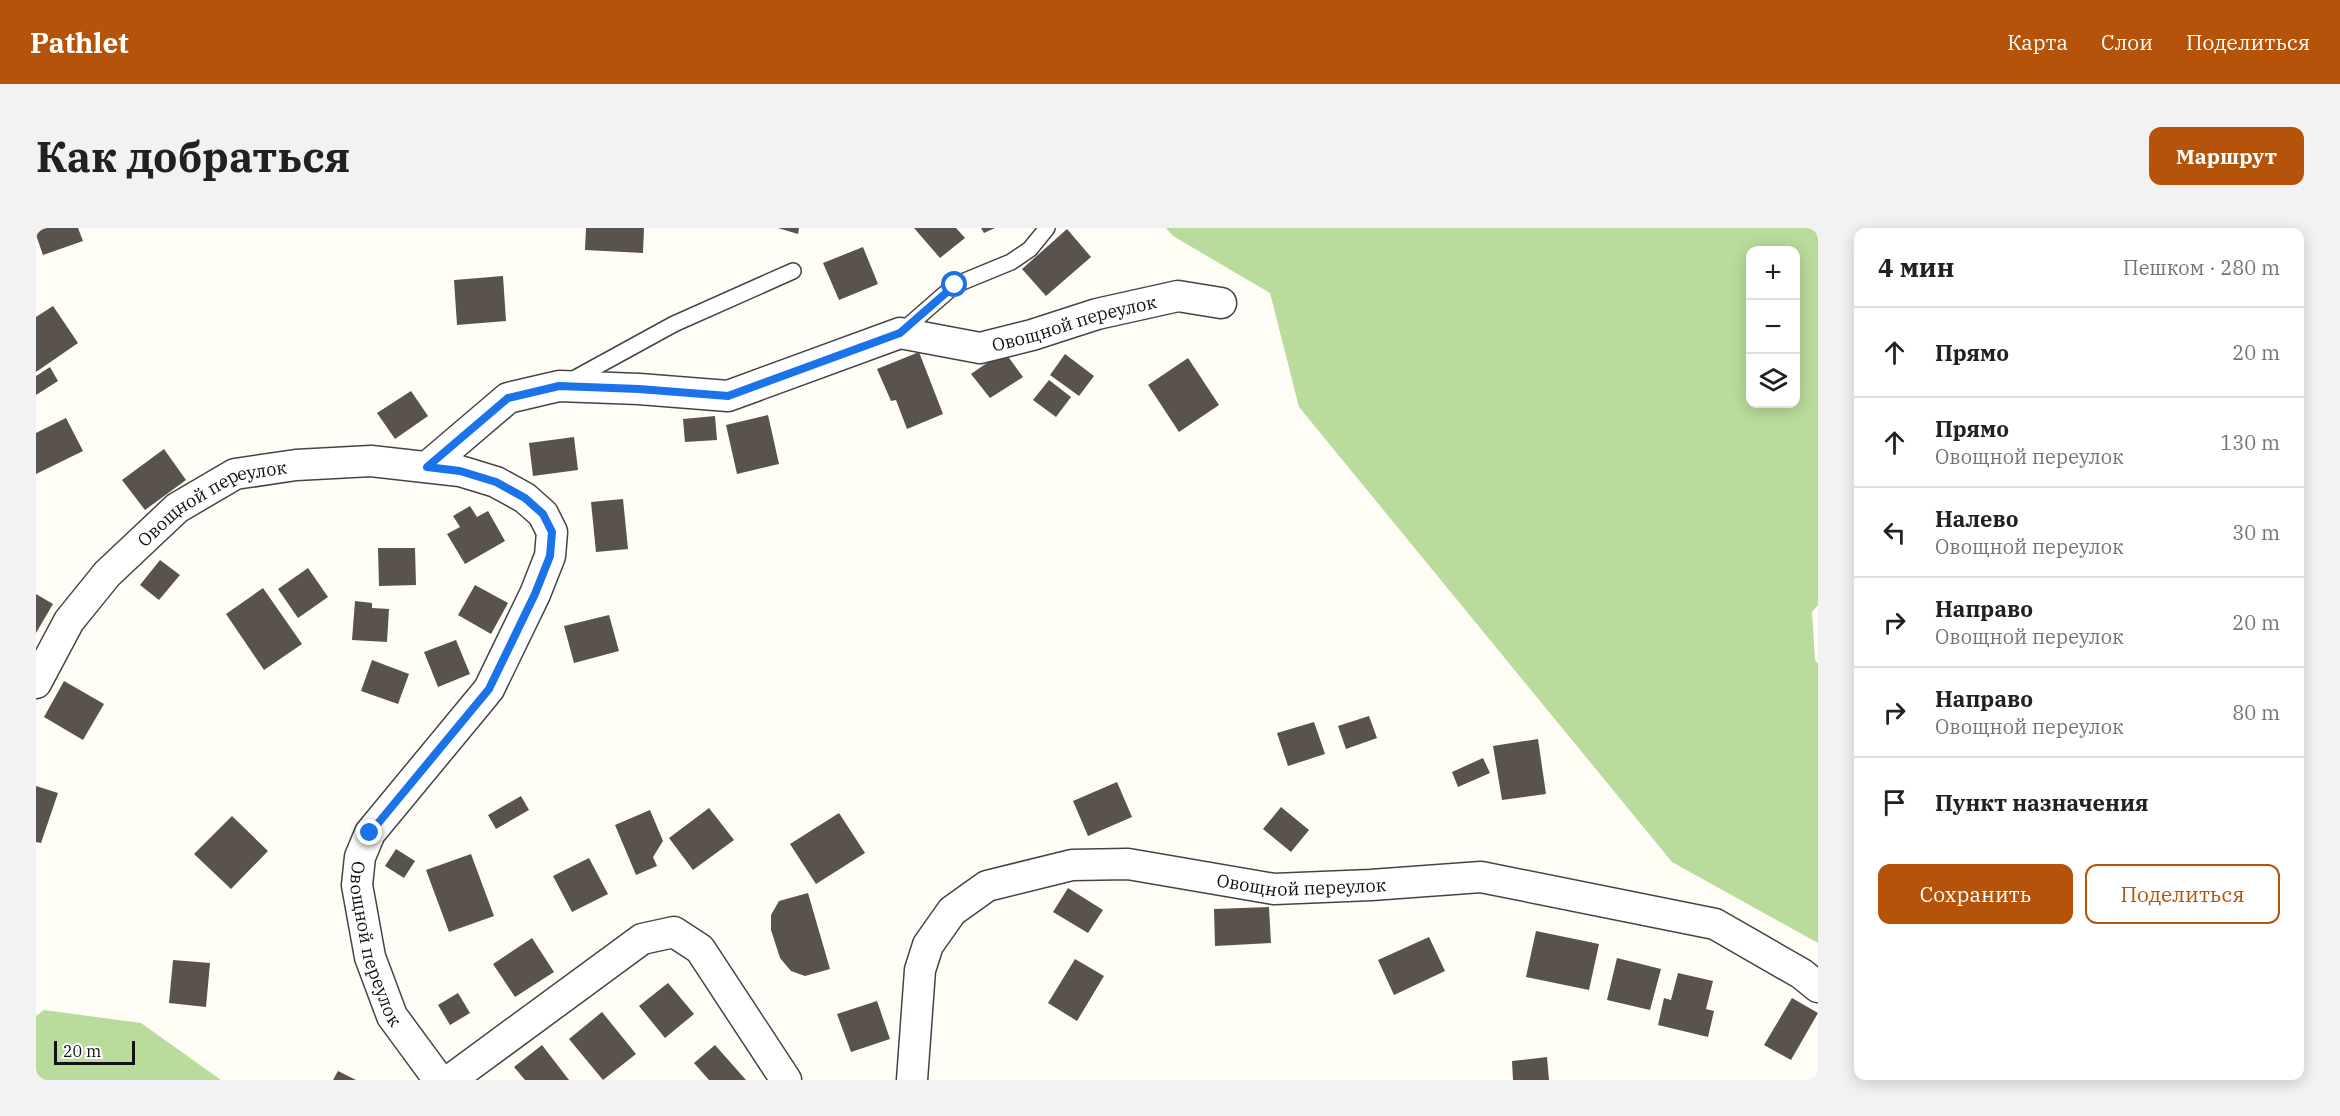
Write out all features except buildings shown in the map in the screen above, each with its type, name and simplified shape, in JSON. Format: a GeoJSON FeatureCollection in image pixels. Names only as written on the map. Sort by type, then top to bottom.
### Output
{"type":"FeatureCollection","features":[{"type":"Feature","properties":{"kind":"street","name":"Овощной переулок"},"geometry":{"type":"LineString","coordinates":[[900,333],[980,348],[1032,335],[1097,314],[1178,296],[1221,303]]}},
{"type":"Feature","properties":{"kind":"street"},"geometry":{"type":"LineString","coordinates":[[427,467],[508,398],[559,386],[728,396],[900,333]]}},
{"type":"Feature","properties":{"kind":"street","name":"Овощной переулок"},"geometry":{"type":"LineString","coordinates":[[36,683],[69,621],[107,574],[177,508],[235,474],[296,465],[371,461],[460,471],[496,482],[525,498],[543,514],[552,532],[550,556],[535,594],[489,689],[370,833],[360,857],[357,885],[370,957],[392,1016],[439,1080]]}},
{"type":"Feature","properties":{"kind":"street","name":"Овощной переулок"},"geometry":{"type":"LineString","coordinates":[[912,1080],[920,970],[928,945],[952,911],[987,886],[1072,865],[1128,864],[1274,889],[1481,877],[1715,924],[1802,974],[1818,987]]}},
{"type":"Feature","properties":{"kind":"street"},"geometry":{"type":"LineString","coordinates":[[450,1080],[642,939],[674,932],[700,949],[786,1080]]}},
{"type":"Feature","properties":{"kind":"lane"},"geometry":{"type":"LineString","coordinates":[[900,333],[955,285],[1011,262],[1030,249],[1047,228]]}},
{"type":"Feature","properties":{"kind":"lane"},"geometry":{"type":"LineString","coordinates":[[559,386],[674,324],[793,271]]}},
{"type":"Feature","properties":{"kind":"green space"},"geometry":{"type":"Polygon","coordinates":[[[1166,228],[1818,228],[1818,605],[1812,612],[1815,660],[1818,664],[1818,943],[1672,862],[1299,407],[1270,293],[1173,236],[1166,228]]]}},
{"type":"Feature","properties":{"kind":"green space"},"geometry":{"type":"Polygon","coordinates":[[[44,1010],[141,1023],[221,1080],[36,1080],[36,1016],[44,1010]]]}},
{"type":"Feature","properties":{"kind":"route"},"geometry":{"type":"LineString","coordinates":[[370,833],[489,689],[535,594],[550,556],[552,532],[543,514],[525,498],[496,482],[460,471],[427,467],[508,398],[559,386],[728,396],[900,333],[955,285]]}}]}
